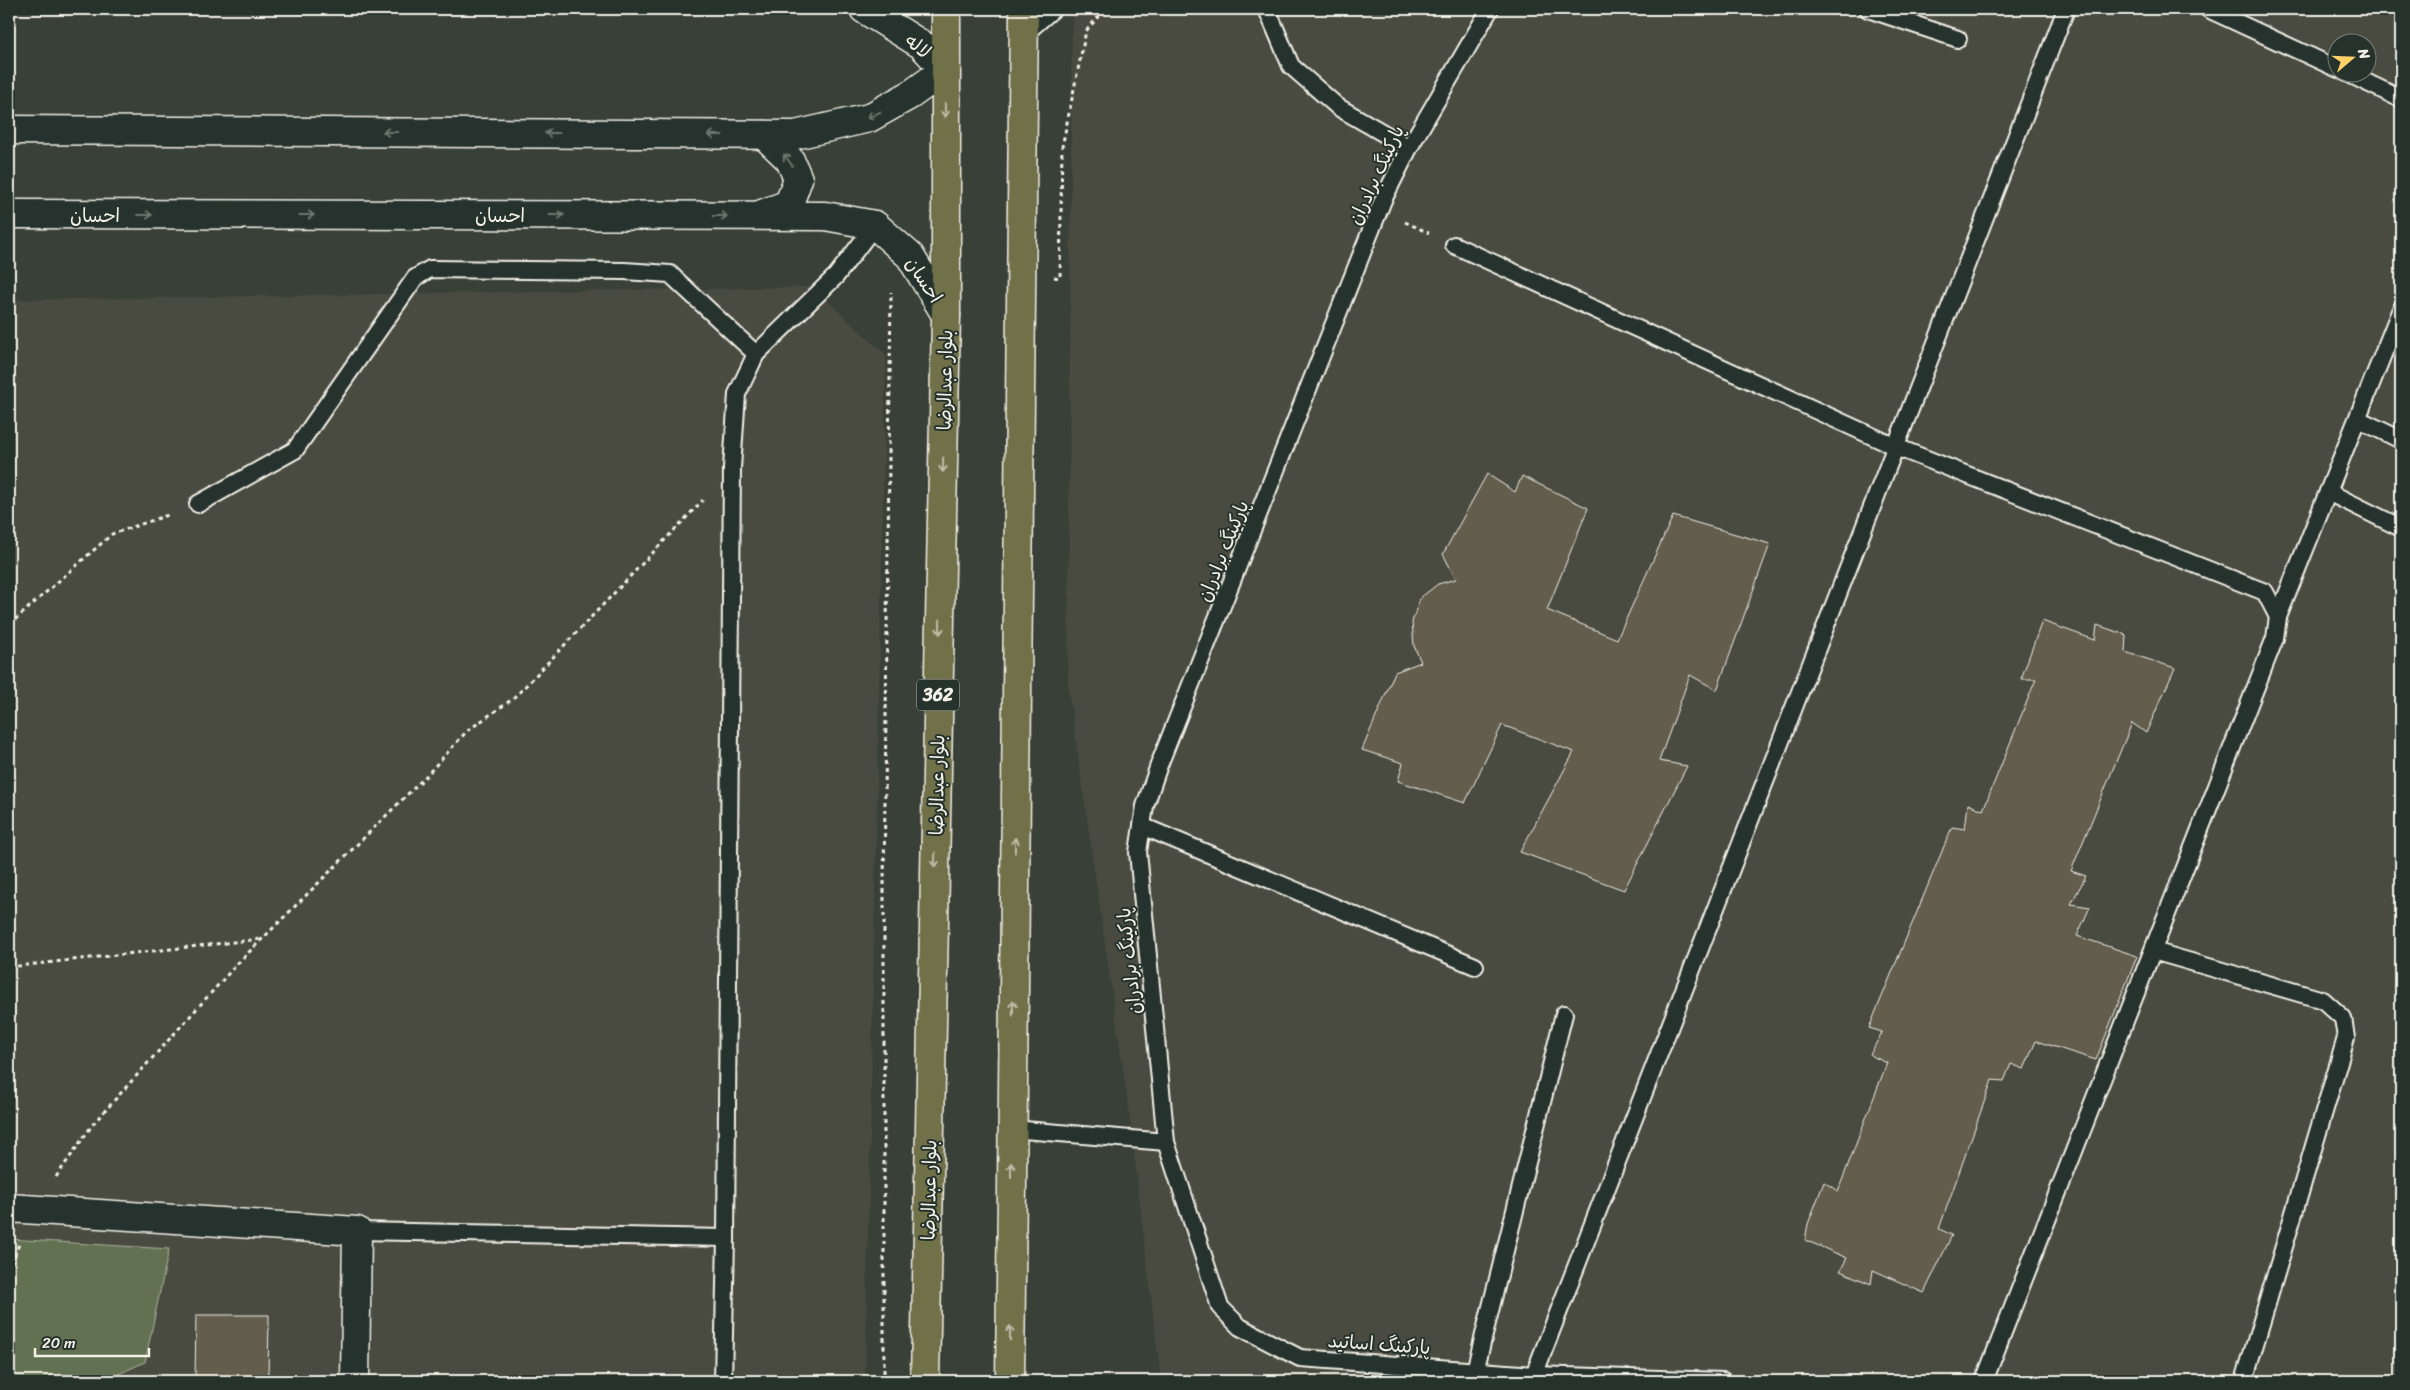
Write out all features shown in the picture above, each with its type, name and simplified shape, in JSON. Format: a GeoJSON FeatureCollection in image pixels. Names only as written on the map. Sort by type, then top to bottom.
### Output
{"type":"FeatureCollection","features":[{"type":"Feature","properties":{"kind":"main road","name":"بلوار عبدالرضا"},"geometry":{"type":"LineString","coordinates":[[925,1381],[946,316],[946,9]]}},
{"type":"Feature","properties":{"kind":"main road"},"geometry":{"type":"LineString","coordinates":[[1010,1381],[1022,36],[1024,9]]}},
{"type":"Feature","properties":{"kind":"street","name":"لاله"},"geometry":{"type":"LineString","coordinates":[[864,9],[922,45],[945,70]]}},
{"type":"Feature","properties":{"kind":"street"},"geometry":{"type":"LineString","coordinates":[[9,130],[795,135],[869,118],[910,95],[945,70]]}},
{"type":"Feature","properties":{"kind":"street"},"geometry":{"type":"LineString","coordinates":[[756,216],[789,204],[798,179],[790,160],[764,135]]}},
{"type":"Feature","properties":{"kind":"street","name":"احسان"},"geometry":{"type":"LineString","coordinates":[[9,214],[825,216],[875,225],[910,256],[946,316]]}},
{"type":"Feature","properties":{"kind":"street"},"geometry":{"type":"LineString","coordinates":[[21,1209],[357,1231],[354,1381]]}},
{"type":"Feature","properties":{"kind":"lane"},"geometry":{"type":"LineString","coordinates":[[1022,36],[1053,9]]}},
{"type":"Feature","properties":{"kind":"lane"},"geometry":{"type":"LineString","coordinates":[[1269,9],[1269,14],[1291,66],[1338,107],[1409,148]]}},
{"type":"Feature","properties":{"kind":"lane","name":"پارکینگ برادران"},"geometry":{"type":"LineString","coordinates":[[1166,1142],[1138,852],[1145,806],[1159,765],[1379,210],[1409,148],[1490,9]]}},
{"type":"Feature","properties":{"kind":"lane"},"geometry":{"type":"LineString","coordinates":[[1868,9],[1958,39]]}},
{"type":"Feature","properties":{"kind":"lane"},"geometry":{"type":"LineString","coordinates":[[1534,1376],[2066,9]]}},
{"type":"Feature","properties":{"kind":"lane"},"geometry":{"type":"LineString","coordinates":[[2208,9],[2328,64]]}},
{"type":"Feature","properties":{"kind":"lane"},"geometry":{"type":"LineString","coordinates":[[2365,82],[2401,99]]}},
{"type":"Feature","properties":{"kind":"lane"},"geometry":{"type":"LineString","coordinates":[[722,1381],[726,1238],[732,468],[737,394],[756,354],[836,276],[875,225]]}},
{"type":"Feature","properties":{"kind":"lane"},"geometry":{"type":"LineString","coordinates":[[1454,245],[1896,447],[2265,592],[2278,617]]}},
{"type":"Feature","properties":{"kind":"lane"},"geometry":{"type":"LineString","coordinates":[[198,504],[295,450],[415,278],[430,269],[624,271],[670,274],[756,354]]}},
{"type":"Feature","properties":{"kind":"lane"},"geometry":{"type":"LineString","coordinates":[[1984,1381],[2275,638],[2278,617],[2401,309]]}},
{"type":"Feature","properties":{"kind":"lane"},"geometry":{"type":"LineString","coordinates":[[2358,419],[2401,440]]}},
{"type":"Feature","properties":{"kind":"lane"},"geometry":{"type":"LineString","coordinates":[[2328,492],[2401,528]]}},
{"type":"Feature","properties":{"kind":"lane"},"geometry":{"type":"LineString","coordinates":[[1142,826],[1475,966]]}},
{"type":"Feature","properties":{"kind":"lane"},"geometry":{"type":"LineString","coordinates":[[2153,951],[2323,1000],[2342,1018],[2346,1038],[2244,1381]]}},
{"type":"Feature","properties":{"kind":"lane"},"geometry":{"type":"LineString","coordinates":[[1476,1371],[1564,1014]]}},
{"type":"Feature","properties":{"kind":"lane"},"geometry":{"type":"LineString","coordinates":[[1012,1129],[1166,1142]]}},
{"type":"Feature","properties":{"kind":"lane","name":"پارکینگ اساتید"},"geometry":{"type":"LineString","coordinates":[[1166,1142],[1220,1307],[1240,1327],[1300,1358],[1534,1376],[1723,1381]]}},
{"type":"Feature","properties":{"kind":"lane"},"geometry":{"type":"LineString","coordinates":[[357,1231],[726,1238]]}},
{"type":"Feature","properties":{"kind":"path"},"geometry":{"type":"LineString","coordinates":[[1021,275],[1060,278],[1062,147],[1086,30],[1105,9]]}},
{"type":"Feature","properties":{"kind":"path"},"geometry":{"type":"LineString","coordinates":[[1379,210],[1454,245]]}},
{"type":"Feature","properties":{"kind":"path"},"geometry":{"type":"LineString","coordinates":[[884,1381],[884,883],[890,296],[896,280],[922,275]]}},
{"type":"Feature","properties":{"kind":"path"},"geometry":{"type":"LineString","coordinates":[[9,1271],[21,1209],[93,1124],[237,964],[425,777],[467,731],[514,698],[732,468]]}},
{"type":"Feature","properties":{"kind":"path"},"geometry":{"type":"LineString","coordinates":[[9,625],[112,534],[198,504]]}},
{"type":"Feature","properties":{"kind":"path"},"geometry":{"type":"LineString","coordinates":[[9,967],[262,939]]}},
{"type":"Feature","properties":{"kind":"shaded area"},"geometry":{"type":"Polygon","coordinates":[[[1072,9],[2401,9],[2401,1381],[1161,1381],[1129,1111],[1068,686],[1072,9]]]}},
{"type":"Feature","properties":{"kind":"shaded area"},"geometry":{"type":"Polygon","coordinates":[[[812,287],[886,355],[865,1381],[9,1381],[9,300],[812,287]]]}},
{"type":"Feature","properties":{"kind":"green space"},"geometry":{"type":"Polygon","coordinates":[[[9,1239],[169,1249],[145,1362],[103,1381],[9,1381],[9,1239]]]}},
{"type":"Feature","properties":{"kind":"building"},"geometry":{"type":"Polygon","coordinates":[[[1487,474],[1515,492],[1522,476],[1588,508],[1547,610],[1617,639],[1673,516],[1770,544],[1717,690],[1690,675],[1659,761],[1687,766],[1624,890],[1520,852],[1574,752],[1502,725],[1465,803],[1398,781],[1403,763],[1362,750],[1395,672],[1421,662],[1414,646],[1412,622],[1420,598],[1438,584],[1456,579],[1443,554],[1487,474]]]}},
{"type":"Feature","properties":{"kind":"building"},"geometry":{"type":"Polygon","coordinates":[[[2042,621],[2095,640],[2097,625],[2126,635],[2125,652],[2175,668],[2146,733],[2132,723],[2071,871],[2086,876],[2071,904],[2090,907],[2077,936],[2137,956],[2096,1060],[2036,1041],[2024,1069],[2011,1064],[2004,1081],[1992,1080],[1939,1229],[1952,1235],[1924,1293],[1873,1270],[1871,1284],[1840,1271],[1847,1258],[1805,1240],[1808,1224],[1824,1182],[1838,1191],[1887,1063],[1870,1055],[1882,1032],[1869,1028],[1952,827],[1965,829],[1968,804],[1983,810],[2036,679],[2021,679],[2042,621]]]}},
{"type":"Feature","properties":{"kind":"building"},"geometry":{"type":"Polygon","coordinates":[[[196,1315],[269,1315],[268,1381],[195,1381],[196,1315]]]}}]}
